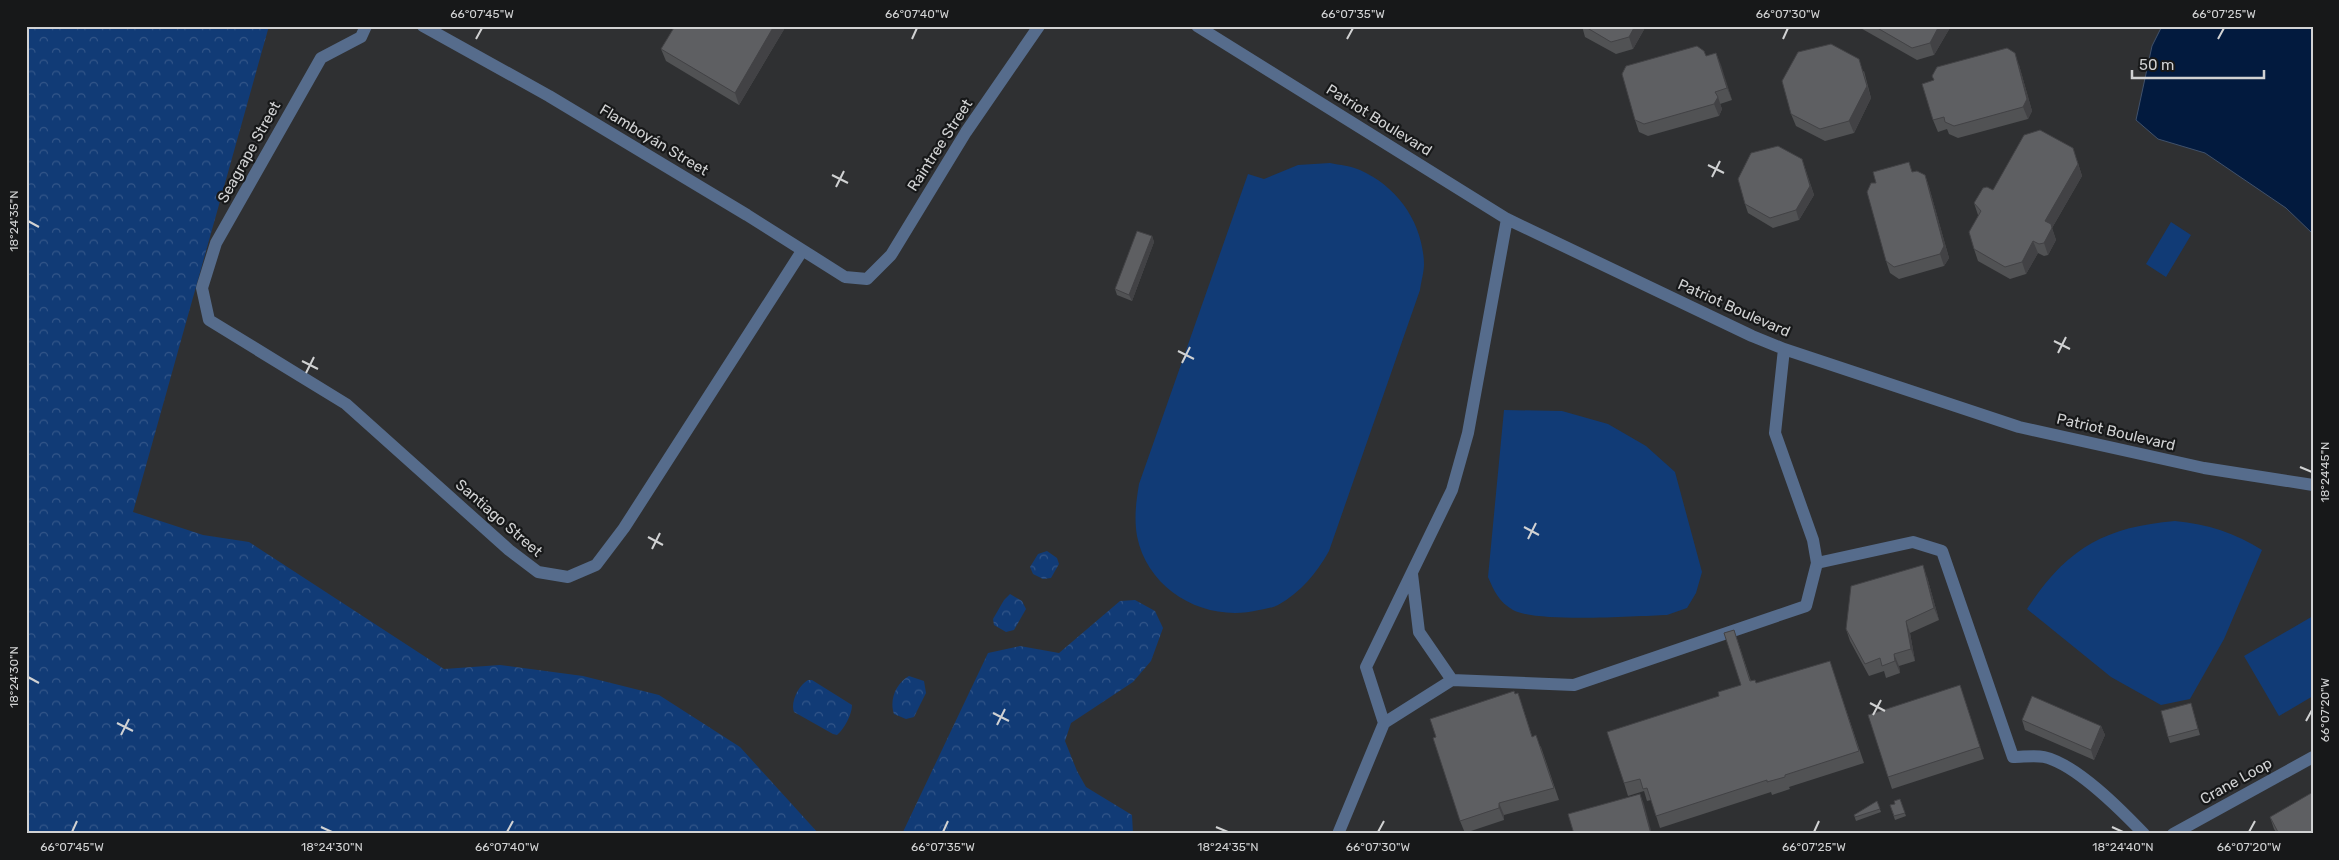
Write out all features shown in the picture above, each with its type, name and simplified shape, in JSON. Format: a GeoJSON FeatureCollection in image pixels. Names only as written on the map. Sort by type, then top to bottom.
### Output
{"type":"FeatureCollection","features":[{"type":"Feature","properties":{"kind":"street","name":"Seagrape Street"},"geometry":{"type":"LineString","coordinates":[[210,320],[202,288],[216,243],[321,58],[361,37],[366,26]]}},
{"type":"Feature","properties":{"kind":"street","name":"Flamboyán Street"},"geometry":{"type":"LineString","coordinates":[[422,26],[549,96],[747,214],[845,277],[867,279]]}},
{"type":"Feature","properties":{"kind":"street","name":"Raintree Street"},"geometry":{"type":"LineString","coordinates":[[867,279],[891,255],[955,149],[1039,26]]}},
{"type":"Feature","properties":{"kind":"street","name":"Patriot Boulevard"},"geometry":{"type":"LineString","coordinates":[[1196,26],[1507,219],[1752,336],[1784,349],[2018,426],[2204,468],[2313,485]]}},
{"type":"Feature","properties":{"kind":"street"},"geometry":{"type":"LineString","coordinates":[[1384,723],[1366,667],[1455,481],[1468,433],[1507,219]]}},
{"type":"Feature","properties":{"kind":"street","name":"Santiago Street"},"geometry":{"type":"LineString","coordinates":[[210,320],[346,404],[509,550],[538,572],[568,577],[596,565],[624,528],[802,251]]}},
{"type":"Feature","properties":{"kind":"street"},"geometry":{"type":"LineString","coordinates":[[1338,834],[1384,723],[1452,680],[1574,685],[1806,606],[1817,563],[1813,540],[1775,433],[1784,349]]}},
{"type":"Feature","properties":{"kind":"street"},"geometry":{"type":"LineString","coordinates":[[1817,563],[1913,542],[1942,551],[2013,757],[2044,757],[2070,768],[2122,810],[2144,834]]}},
{"type":"Feature","properties":{"kind":"street"},"geometry":{"type":"LineString","coordinates":[[1412,574],[1419,632],[1452,680]]}},
{"type":"Feature","properties":{"kind":"street","name":"Crane Loop"},"geometry":{"type":"LineString","coordinates":[[2175,833],[2313,757]]}},
{"type":"Feature","properties":{"kind":"green space"},"geometry":{"type":"Polygon","coordinates":[[[26,26],[269,26],[133,512],[203,535],[249,542],[444,669],[500,665],[583,676],[659,695],[740,747],[819,834],[26,834],[26,26]]]}},
{"type":"Feature","properties":{"kind":"green space"},"geometry":{"type":"Polygon","coordinates":[[[1330,163],[1357,169],[1374,177],[1397,196],[1406,208],[1419,234],[1423,249],[1424,267],[1420,290],[1329,551],[1319,567],[1301,588],[1286,600],[1273,607],[1239,613],[1220,612],[1200,607],[1183,599],[1167,587],[1153,573],[1143,556],[1137,536],[1136,523],[1139,484],[1248,174],[1264,179],[1298,165],[1330,163]]]}},
{"type":"Feature","properties":{"kind":"green space"},"geometry":{"type":"Polygon","coordinates":[[[2171,222],[2191,235],[2166,277],[2146,264],[2171,222]]]}},
{"type":"Feature","properties":{"kind":"green space"},"geometry":{"type":"Polygon","coordinates":[[[1504,410],[1562,411],[1608,424],[1646,446],[1675,472],[1702,572],[1696,593],[1687,608],[1667,615],[1564,618],[1525,614],[1513,610],[1501,600],[1488,577],[1504,410]]]}},
{"type":"Feature","properties":{"kind":"green space"},"geometry":{"type":"Polygon","coordinates":[[[2175,521],[2199,524],[2221,530],[2262,550],[2224,639],[2190,699],[2161,705],[2111,677],[2027,609],[2057,571],[2072,556],[2089,545],[2127,529],[2175,521]]]}},
{"type":"Feature","properties":{"kind":"green space"},"geometry":{"type":"Polygon","coordinates":[[[1047,551],[1057,558],[1059,564],[1051,578],[1043,579],[1033,574],[1030,567],[1038,554],[1047,551]]]}},
{"type":"Feature","properties":{"kind":"green space"},"geometry":{"type":"Polygon","coordinates":[[[1010,594],[1022,601],[1026,609],[1014,630],[1006,632],[994,625],[993,619],[1004,600],[1010,594]]]}},
{"type":"Feature","properties":{"kind":"green space"},"geometry":{"type":"Polygon","coordinates":[[[1135,600],[1155,611],[1163,628],[1151,661],[1133,682],[1071,723],[1065,741],[1077,771],[1086,787],[1132,815],[1133,834],[902,834],[988,653],[1020,646],[1059,653],[1120,601],[1135,600]]]}},
{"type":"Feature","properties":{"kind":"green space"},"geometry":{"type":"Polygon","coordinates":[[[2313,616],[2313,696],[2279,716],[2244,656],[2313,616]]]}},
{"type":"Feature","properties":{"kind":"green space"},"geometry":{"type":"Polygon","coordinates":[[[909,676],[924,681],[926,693],[914,717],[906,719],[894,714],[892,703],[897,687],[909,676]]]}},
{"type":"Feature","properties":{"kind":"green space"},"geometry":{"type":"Polygon","coordinates":[[[808,680],[812,680],[852,705],[847,722],[837,735],[794,712],[793,703],[796,694],[808,680]]]}},
{"type":"Feature","properties":{"kind":"shaded area"},"geometry":{"type":"Polygon","coordinates":[[[2162,26],[2313,26],[2313,234],[2286,208],[2205,153],[2158,139],[2136,120],[2152,46],[2162,26]]]}},
{"type":"Feature","properties":{"kind":"building"},"geometry":{"type":"Polygon","coordinates":[[[675,26],[774,26],[735,93],[661,49],[675,26]]]}},
{"type":"Feature","properties":{"kind":"building"},"geometry":{"type":"Polygon","coordinates":[[[1584,26],[1635,26],[1629,37],[1611,42],[1584,26]]]}},
{"type":"Feature","properties":{"kind":"building"},"geometry":{"type":"Polygon","coordinates":[[[1874,26],[1939,26],[1930,43],[1912,48],[1874,26]]]}},
{"type":"Feature","properties":{"kind":"building"},"geometry":{"type":"Polygon","coordinates":[[[1831,44],[1859,59],[1867,86],[1849,121],[1820,129],[1791,114],[1782,81],[1798,52],[1831,44]]]}},
{"type":"Feature","properties":{"kind":"building"},"geometry":{"type":"Polygon","coordinates":[[[1697,46],[1704,51],[1706,56],[1716,53],[1727,88],[1715,92],[1718,97],[1714,104],[1644,124],[1635,120],[1622,74],[1626,66],[1697,46]]]}},
{"type":"Feature","properties":{"kind":"building"},"geometry":{"type":"Polygon","coordinates":[[[2007,48],[2015,53],[2027,99],[2023,107],[1954,126],[1945,122],[1944,117],[1933,120],[1922,84],[1934,80],[1932,76],[1937,67],[2007,48]]]}},
{"type":"Feature","properties":{"kind":"building"},"geometry":{"type":"Polygon","coordinates":[[[2040,130],[2073,148],[2078,164],[2045,221],[2051,224],[2052,228],[2044,243],[2039,244],[2033,241],[2022,262],[2005,267],[1974,249],[1969,232],[1981,211],[1974,203],[1983,188],[1987,187],[1993,190],[2024,135],[2040,130]]]}},
{"type":"Feature","properties":{"kind":"building"},"geometry":{"type":"Polygon","coordinates":[[[1778,146],[1802,159],[1810,186],[1796,210],[1770,218],[1745,204],[1738,179],[1751,153],[1778,146]]]}},
{"type":"Feature","properties":{"kind":"building"},"geometry":{"type":"Polygon","coordinates":[[[1909,162],[1912,172],[1917,171],[1925,175],[1944,246],[1940,254],[1894,267],[1886,261],[1867,192],[1871,183],[1876,183],[1873,172],[1909,162]]]}},
{"type":"Feature","properties":{"kind":"building"},"geometry":{"type":"Polygon","coordinates":[[[1137,231],[1152,236],[1129,295],[1115,289],[1137,231]]]}},
{"type":"Feature","properties":{"kind":"building"},"geometry":{"type":"Polygon","coordinates":[[[1923,565],[1934,608],[1906,621],[1911,649],[1894,654],[1895,661],[1882,666],[1880,658],[1865,664],[1846,629],[1851,586],[1923,565]]]}},
{"type":"Feature","properties":{"kind":"building"},"geometry":{"type":"Polygon","coordinates":[[[1734,630],[1750,681],[1755,680],[1756,683],[1830,661],[1859,751],[1785,775],[1785,777],[1767,782],[1767,780],[1656,816],[1647,788],[1643,789],[1640,779],[1624,783],[1607,732],[1719,696],[1718,692],[1741,685],[1724,633],[1734,630]]]}},
{"type":"Feature","properties":{"kind":"building"},"geometry":{"type":"Polygon","coordinates":[[[1960,685],[1980,747],[1888,777],[1868,715],[1960,685]]]}},
{"type":"Feature","properties":{"kind":"building"},"geometry":{"type":"Polygon","coordinates":[[[1514,691],[1515,694],[1518,693],[1532,737],[1536,735],[1554,788],[1499,803],[1499,808],[1460,821],[1433,738],[1436,737],[1430,719],[1514,691]]]}},
{"type":"Feature","properties":{"kind":"building"},"geometry":{"type":"Polygon","coordinates":[[[2032,696],[2101,726],[2091,750],[2022,720],[2032,696]]]}},
{"type":"Feature","properties":{"kind":"building"},"geometry":{"type":"Polygon","coordinates":[[[2191,703],[2198,729],[2168,737],[2161,711],[2191,703]]]}},
{"type":"Feature","properties":{"kind":"building"},"geometry":{"type":"Polygon","coordinates":[[[2313,792],[2313,834],[2279,834],[2270,817],[2313,792]]]}},
{"type":"Feature","properties":{"kind":"building"},"geometry":{"type":"Polygon","coordinates":[[[1640,794],[1651,834],[1574,834],[1568,814],[1640,794]]]}},
{"type":"Feature","properties":{"kind":"building"},"geometry":{"type":"Polygon","coordinates":[[[1900,799],[1905,813],[1894,816],[1890,805],[1895,804],[1894,801],[1900,799]]]}},
{"type":"Feature","properties":{"kind":"building"},"geometry":{"type":"Polygon","coordinates":[[[1877,801],[1880,809],[1855,817],[1854,815],[1877,801]]]}}]}
